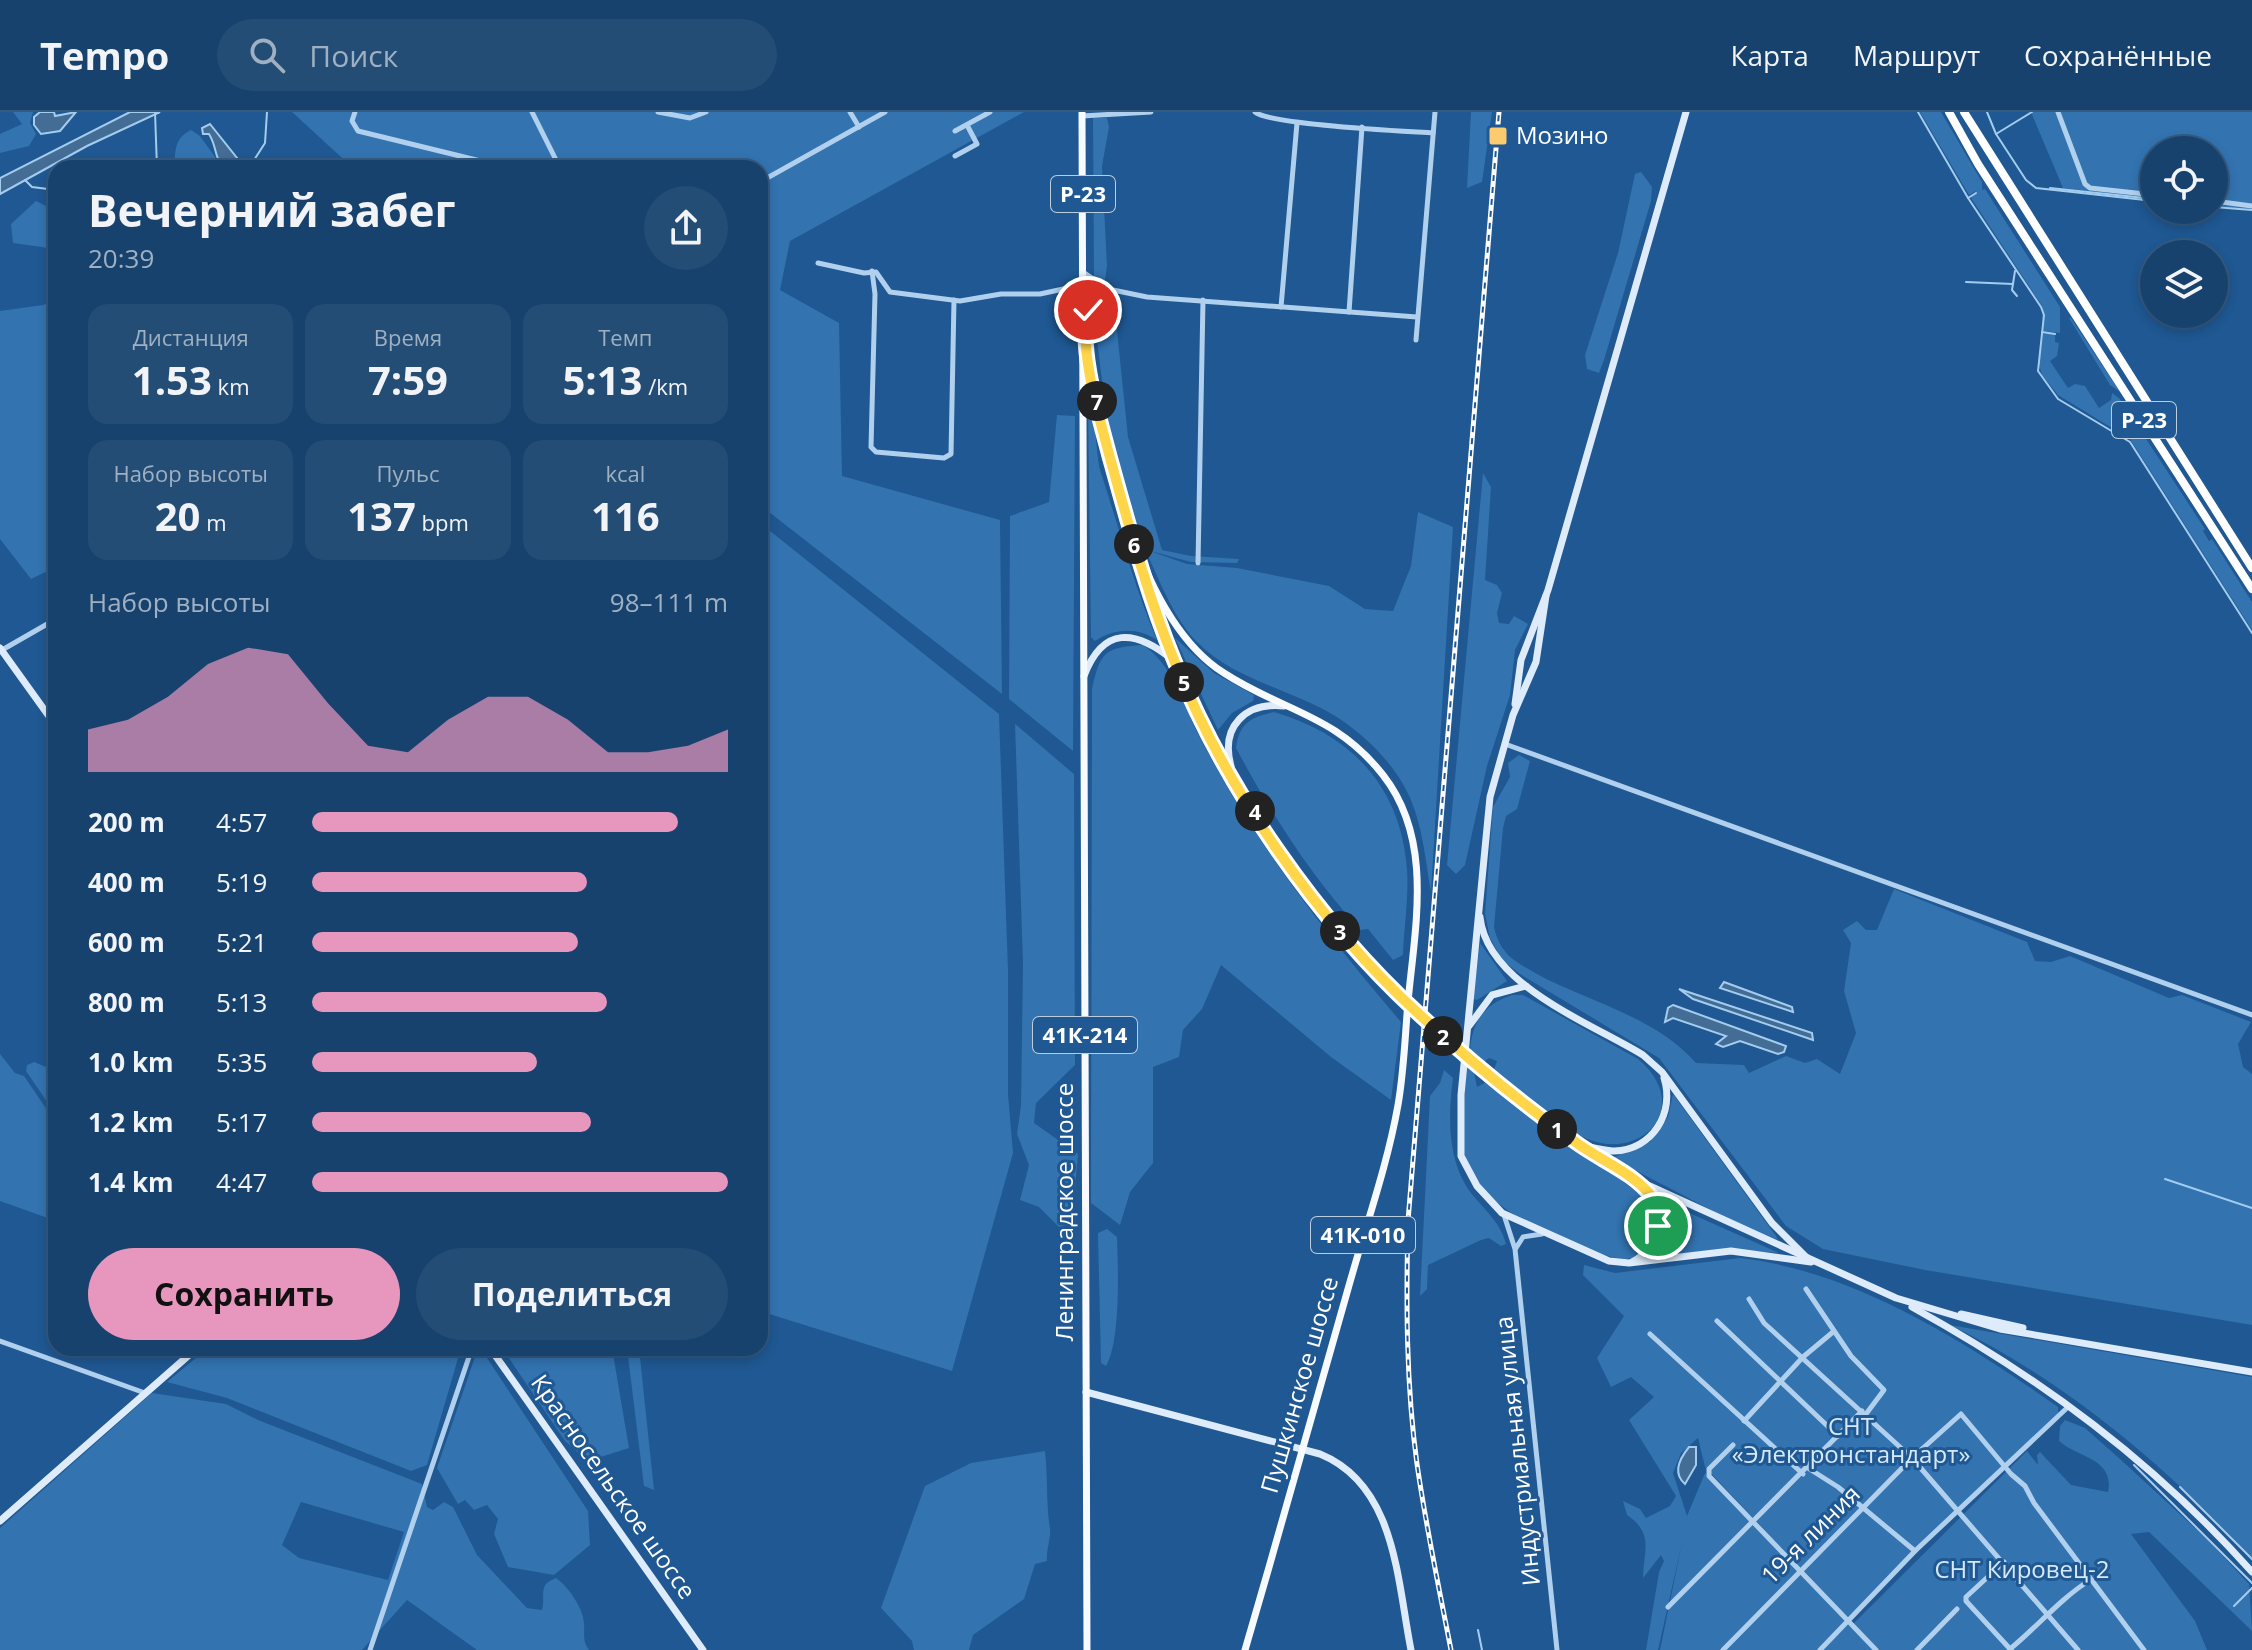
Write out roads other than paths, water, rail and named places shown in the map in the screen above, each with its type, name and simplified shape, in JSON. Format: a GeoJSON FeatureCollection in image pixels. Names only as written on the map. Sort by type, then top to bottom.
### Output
{"type":"FeatureCollection","features":[{"type":"Feature","properties":{"kind":"highway","name":"Р-23"},"geometry":{"type":"LineString","coordinates":[[1949,112],[1978,164],[2252,589]]}},
{"type":"Feature","properties":{"kind":"highway","name":"Р-23"},"geometry":{"type":"LineString","coordinates":[[1964,112],[2252,568]]}},
{"type":"Feature","properties":{"kind":"main road","name":"Р-23"},"geometry":{"type":"LineString","coordinates":[[1082,114],[1083,328],[1101,424],[1132,536]]}},
{"type":"Feature","properties":{"kind":"main road","name":"41К-214"},"geometry":{"type":"LineString","coordinates":[[1083,328],[1083,678]]}},
{"type":"Feature","properties":{"kind":"main road","name":"Пушкинское шоссе"},"geometry":{"type":"LineString","coordinates":[[1132,536],[1166,610],[1191,646],[1223,673],[1327,723],[1349,739],[1394,791],[1411,832],[1418,896],[1398,1104],[1245,1650]]}},
{"type":"Feature","properties":{"kind":"main road","name":"Ленинградское шоссе"},"geometry":{"type":"LineString","coordinates":[[1083,678],[1087,1650]]}},
{"type":"Feature","properties":{"kind":"street"},"geometry":{"type":"LineString","coordinates":[[355,112],[352,121],[358,131],[473,160]]}},
{"type":"Feature","properties":{"kind":"street"},"geometry":{"type":"LineString","coordinates":[[532,112],[556,160]]}},
{"type":"Feature","properties":{"kind":"street"},"geometry":{"type":"LineString","coordinates":[[658,112],[690,118],[706,112]]}},
{"type":"Feature","properties":{"kind":"street"},"geometry":{"type":"LineString","coordinates":[[850,112],[859,127]]}},
{"type":"Feature","properties":{"kind":"street"},"geometry":{"type":"LineString","coordinates":[[768,178],[885,112]]}},
{"type":"Feature","properties":{"kind":"street"},"geometry":{"type":"LineString","coordinates":[[955,131],[990,112]]}},
{"type":"Feature","properties":{"kind":"street"},"geometry":{"type":"LineString","coordinates":[[1082,114],[1151,112]]}},
{"type":"Feature","properties":{"kind":"street"},"geometry":{"type":"LineString","coordinates":[[1255,112],[1263,118],[1297,123],[1433,133]]}},
{"type":"Feature","properties":{"kind":"street"},"geometry":{"type":"LineString","coordinates":[[1416,340],[1435,112]]}},
{"type":"Feature","properties":{"kind":"street"},"geometry":{"type":"LineString","coordinates":[[1515,710],[1524,648],[1546,596],[1686,112]]}},
{"type":"Feature","properties":{"kind":"street"},"geometry":{"type":"LineString","coordinates":[[2058,112],[2081,176],[2090,188],[2140,193]]}},
{"type":"Feature","properties":{"kind":"street"},"geometry":{"type":"LineString","coordinates":[[1281,307],[1297,123]]}},
{"type":"Feature","properties":{"kind":"street"},"geometry":{"type":"LineString","coordinates":[[955,156],[977,144],[967,125]]}},
{"type":"Feature","properties":{"kind":"street"},"geometry":{"type":"LineString","coordinates":[[1349,312],[1362,127]]}},
{"type":"Feature","properties":{"kind":"street"},"geometry":{"type":"LineString","coordinates":[[2228,203],[2252,206]]}},
{"type":"Feature","properties":{"kind":"street"},"geometry":{"type":"LineString","coordinates":[[818,263],[864,273],[872,271],[881,275],[890,292],[954,300],[1040,294],[1083,285]]}},
{"type":"Feature","properties":{"kind":"street"},"geometry":{"type":"LineString","coordinates":[[872,271],[875,294],[871,447],[876,452],[944,458],[951,454],[954,300]]}},
{"type":"Feature","properties":{"kind":"street"},"geometry":{"type":"LineString","coordinates":[[1083,272],[1108,289],[1147,297],[1417,317]]}},
{"type":"Feature","properties":{"kind":"street"},"geometry":{"type":"LineString","coordinates":[[1083,328],[1093,303],[1108,289]]}},
{"type":"Feature","properties":{"kind":"street"},"geometry":{"type":"LineString","coordinates":[[1198,563],[1203,300]]}},
{"type":"Feature","properties":{"kind":"street","name":"Р-23"},"geometry":{"type":"LineString","coordinates":[[1132,536],[1174,662],[1235,779],[1305,887],[1385,982],[1489,1077],[1581,1146],[1630,1177],[1811,1262],[1896,1298],[1984,1348],[2070,1405],[2146,1466],[2208,1523],[2252,1572]]}},
{"type":"Feature","properties":{"kind":"street"},"geometry":{"type":"LineString","coordinates":[[1546,596],[1538,651],[1504,743],[1490,797],[1459,1118],[1461,1156],[1477,1186],[1502,1213],[1601,1259],[1629,1263],[1731,1251],[1811,1262]]}},
{"type":"Feature","properties":{"kind":"street"},"geometry":{"type":"LineString","coordinates":[[48,623],[1,649],[48,715]]}},
{"type":"Feature","properties":{"kind":"street"},"geometry":{"type":"LineString","coordinates":[[1083,678],[1098,648],[1122,637],[1148,641],[1174,662]]}},
{"type":"Feature","properties":{"kind":"street"},"geometry":{"type":"LineString","coordinates":[[1524,648],[1533,646],[1538,651]]}},
{"type":"Feature","properties":{"kind":"street"},"geometry":{"type":"LineString","coordinates":[[1519,672],[1524,678],[1530,677]]}},
{"type":"Feature","properties":{"kind":"street"},"geometry":{"type":"LineString","coordinates":[[1235,779],[1228,746],[1239,718],[1265,705],[1292,707]]}},
{"type":"Feature","properties":{"kind":"street"},"geometry":{"type":"LineString","coordinates":[[1504,743],[2252,1015]]}},
{"type":"Feature","properties":{"kind":"street"},"geometry":{"type":"LineString","coordinates":[[1478,901],[1481,923],[1491,951],[1506,971],[1643,1055],[1662,1072],[1772,1223],[1811,1262]]}},
{"type":"Feature","properties":{"kind":"street"},"geometry":{"type":"LineString","coordinates":[[1467,1030],[1492,995],[1526,986]]}},
{"type":"Feature","properties":{"kind":"street"},"geometry":{"type":"LineString","coordinates":[[1581,1146],[1615,1151],[1650,1137],[1668,1107],[1662,1072]]}},
{"type":"Feature","properties":{"kind":"street"},"geometry":{"type":"LineString","coordinates":[[1629,1263],[1649,1248],[1658,1220],[1652,1197],[1630,1177]]}},
{"type":"Feature","properties":{"kind":"street","name":"Индустриальная улица"},"geometry":{"type":"LineString","coordinates":[[1502,1213],[1515,1249],[1557,1650]]}},
{"type":"Feature","properties":{"kind":"street"},"geometry":{"type":"LineString","coordinates":[[1515,1249],[1523,1237],[1542,1234]]}},
{"type":"Feature","properties":{"kind":"street"},"geometry":{"type":"LineString","coordinates":[[1668,1607],[1884,1390],[1833,1332],[1806,1289]]}},
{"type":"Feature","properties":{"kind":"street"},"geometry":{"type":"LineString","coordinates":[[1896,1298],[2028,1329],[2252,1370]]}},
{"type":"Feature","properties":{"kind":"street"},"geometry":{"type":"LineString","coordinates":[[1749,1299],[1764,1323],[1912,1458],[1960,1509],[2078,1650]]}},
{"type":"Feature","properties":{"kind":"street"},"geometry":{"type":"LineString","coordinates":[[1717,1321],[1838,1436]]}},
{"type":"Feature","properties":{"kind":"street"},"geometry":{"type":"LineString","coordinates":[[1744,1421],[1803,1357],[1833,1332]]}},
{"type":"Feature","properties":{"kind":"street"},"geometry":{"type":"LineString","coordinates":[[1650,1334],[1803,1474]]}},
{"type":"Feature","properties":{"kind":"street"},"geometry":{"type":"LineString","coordinates":[[0,1341],[146,1393]]}},
{"type":"Feature","properties":{"kind":"street"},"geometry":{"type":"LineString","coordinates":[[0,1521],[188,1356]]}},
{"type":"Feature","properties":{"kind":"street"},"geometry":{"type":"LineString","coordinates":[[370,1650],[469,1356]]}},
{"type":"Feature","properties":{"kind":"street","name":"Красносельское шоссе"},"geometry":{"type":"LineString","coordinates":[[496,1356],[703,1650]]}},
{"type":"Feature","properties":{"kind":"street"},"geometry":{"type":"LineString","coordinates":[[1086,1392],[1303,1449],[1351,1470],[1380,1510],[1411,1650]]}},
{"type":"Feature","properties":{"kind":"street"},"geometry":{"type":"LineString","coordinates":[[1820,1650],[1915,1551],[2008,1468],[2070,1405]]}},
{"type":"Feature","properties":{"kind":"street","name":"19-я линия"},"geometry":{"type":"LineString","coordinates":[[1723,1650],[1912,1458],[1961,1414],[2008,1468]]}},
{"type":"Feature","properties":{"kind":"street"},"geometry":{"type":"LineString","coordinates":[[1733,1445],[1709,1469],[1709,1476],[1876,1650]]}},
{"type":"Feature","properties":{"kind":"street"},"geometry":{"type":"LineString","coordinates":[[1808,1468],[1864,1508],[1915,1551]]}},
{"type":"Feature","properties":{"kind":"street"},"geometry":{"type":"LineString","coordinates":[[2008,1468],[2025,1486],[2090,1580],[2144,1650]]}},
{"type":"Feature","properties":{"kind":"street"},"geometry":{"type":"LineString","coordinates":[[2004,1562],[1966,1597],[1966,1601],[2011,1650],[2051,1615],[2059,1602],[2090,1580]]}},
{"type":"Feature","properties":{"kind":"street"},"geometry":{"type":"LineString","coordinates":[[1917,1650],[1957,1609]]}},
{"type":"Feature","properties":{"kind":"waterway"},"geometry":{"type":"LineString","coordinates":[[155,112],[157,160]]}},
{"type":"Feature","properties":{"kind":"waterway"},"geometry":{"type":"LineString","coordinates":[[254,160],[265,143],[267,112]]}},
{"type":"Feature","properties":{"kind":"waterway"},"geometry":{"type":"LineString","coordinates":[[1918,112],[1968,198],[2041,307],[2044,315],[2038,371],[2058,399],[2130,442],[2252,633]]}},
{"type":"Feature","properties":{"kind":"waterway"},"geometry":{"type":"LineString","coordinates":[[1987,112],[1996,134],[2032,112]]}},
{"type":"Feature","properties":{"kind":"waterway"},"geometry":{"type":"LineString","coordinates":[[1996,134],[2026,180],[2036,188],[2140,199]]}},
{"type":"Feature","properties":{"kind":"waterway"},"geometry":{"type":"LineString","coordinates":[[25,180],[32,187],[48,189]]}},
{"type":"Feature","properties":{"kind":"waterway"},"geometry":{"type":"LineString","coordinates":[[2050,188],[2140,198]]}},
{"type":"Feature","properties":{"kind":"waterway"},"geometry":{"type":"LineString","coordinates":[[1968,198],[1976,193]]}},
{"type":"Feature","properties":{"kind":"waterway"},"geometry":{"type":"LineString","coordinates":[[2228,208],[2252,210]]}},
{"type":"Feature","properties":{"kind":"waterway"},"geometry":{"type":"LineString","coordinates":[[2015,271],[2012,290],[2017,296]]}},
{"type":"Feature","properties":{"kind":"waterway"},"geometry":{"type":"LineString","coordinates":[[1966,282],[2013,284]]}},
{"type":"Feature","properties":{"kind":"waterway"},"geometry":{"type":"LineString","coordinates":[[2042,332],[2055,334]]}},
{"type":"Feature","properties":{"kind":"waterway"},"geometry":{"type":"LineString","coordinates":[[2165,1179],[2252,1208]]}},
{"type":"Feature","properties":{"kind":"waterway"},"geometry":{"type":"LineString","coordinates":[[2134,1465],[2252,1583]]}},
{"type":"Feature","properties":{"kind":"waterway"},"geometry":{"type":"LineString","coordinates":[[2180,1487],[2252,1559]]}},
{"type":"Feature","properties":{"kind":"waterway"},"geometry":{"type":"LineString","coordinates":[[2234,1606],[2252,1588]]}},
{"type":"Feature","properties":{"kind":"waterway"},"geometry":{"type":"LineString","coordinates":[[1478,1630],[1482,1650]]}},
{"type":"Feature","properties":{"kind":"railway"},"geometry":{"type":"LineString","coordinates":[[1451,1650],[1424,1511],[1413,1434],[1408,1343],[1408,1221],[1499,112]]}},
{"type":"Feature","properties":{"kind":"place","name":"Мозино"},"geometry":{"type":"Point","coordinates":[1498,136]}},
{"type":"Feature","properties":{"kind":"park label","name":"СНТ «Электронстандарт»"},"geometry":{"type":"Point","coordinates":[1851,1441]}},
{"type":"Feature","properties":{"kind":"park label","name":"СНТ Кировец-2"},"geometry":{"type":"Point","coordinates":[2022,1570]}}]}
